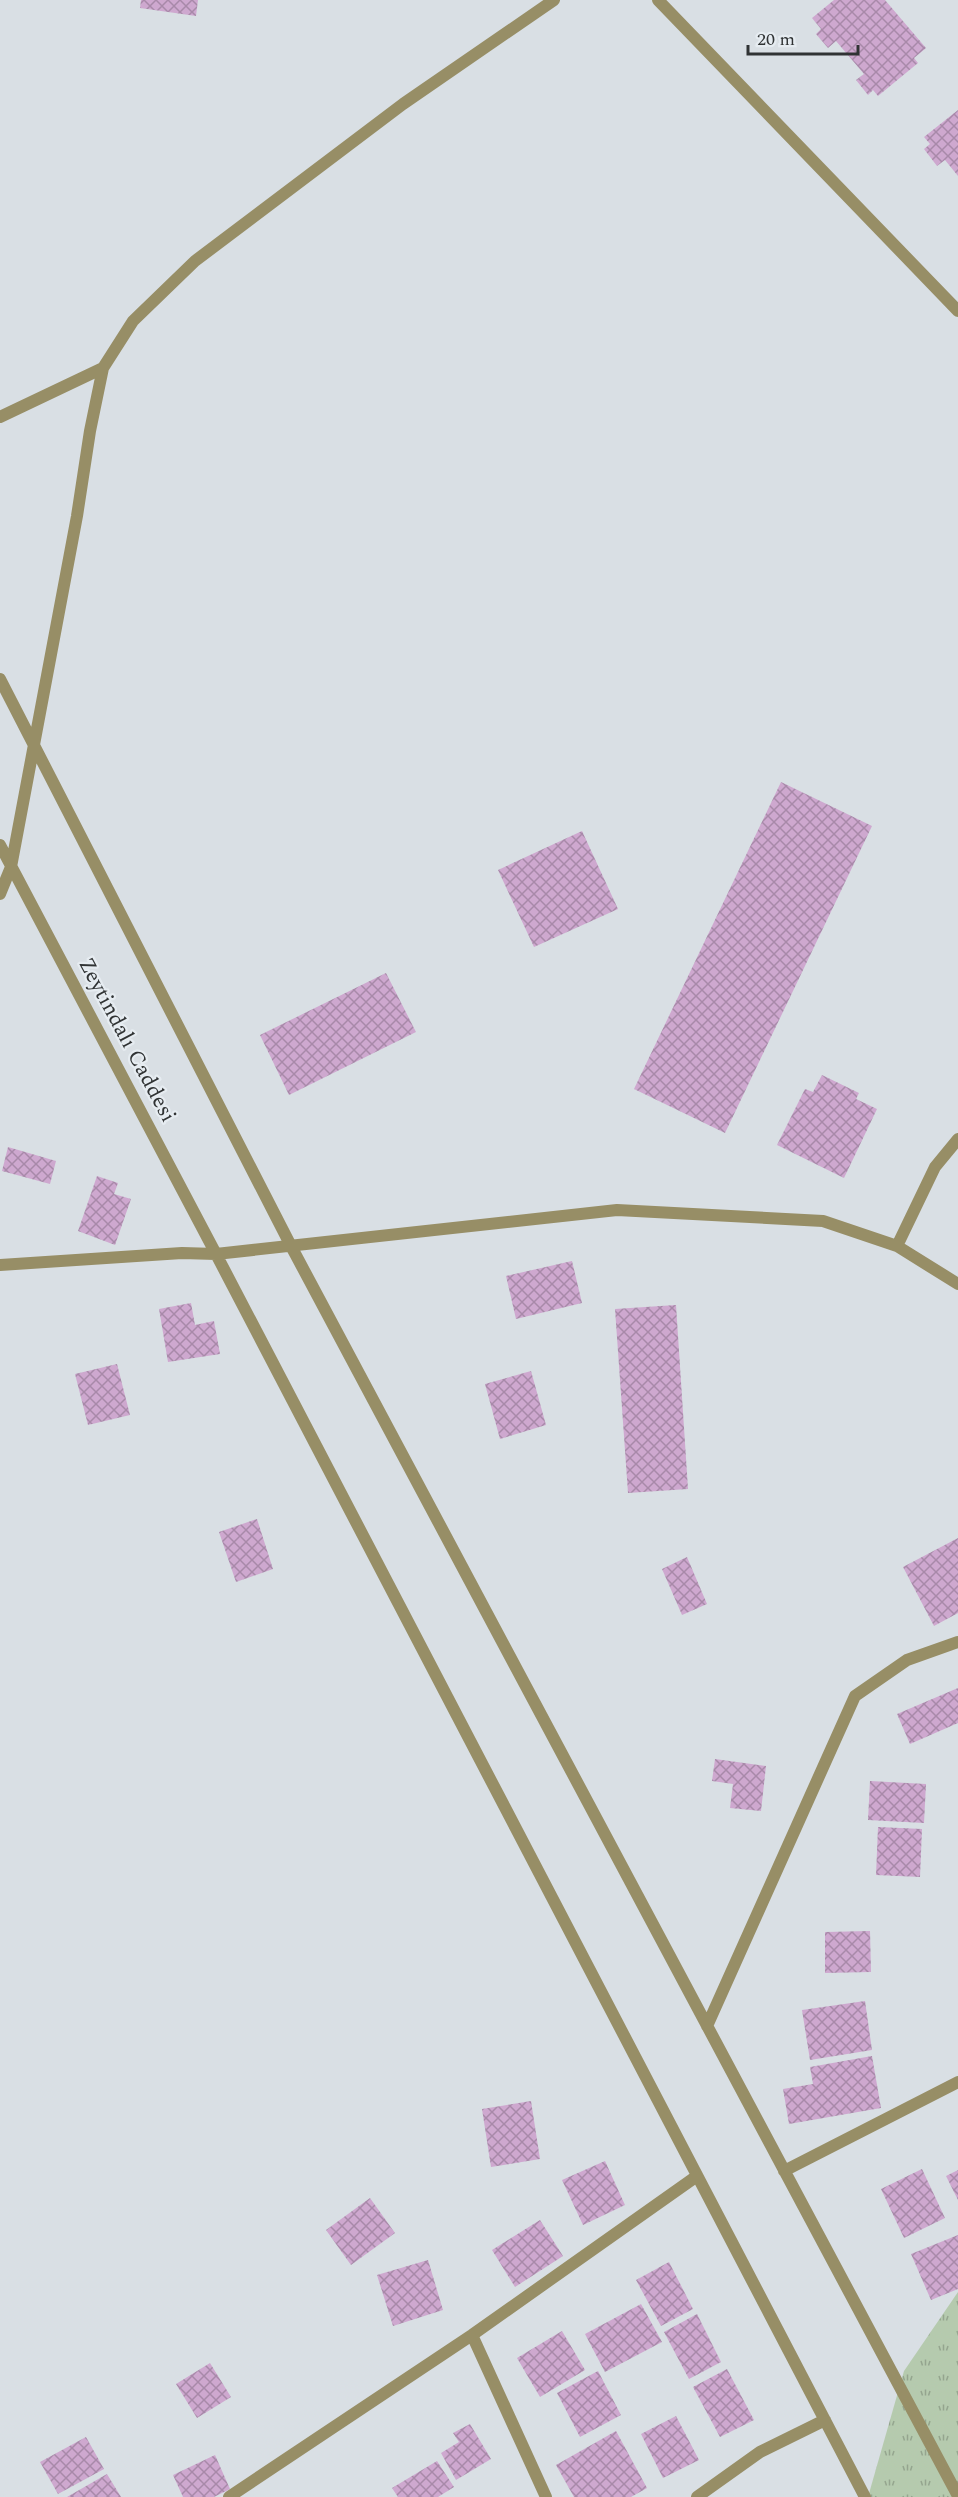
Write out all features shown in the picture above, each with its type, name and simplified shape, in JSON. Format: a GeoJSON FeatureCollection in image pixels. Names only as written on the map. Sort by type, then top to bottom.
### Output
{"type":"FeatureCollection","features":[{"type":"Feature","properties":{"kind":"street"},"geometry":{"type":"LineString","coordinates":[[0,894],[11,867],[103,368],[133,321],[195,261],[403,104],[554,0]]}},
{"type":"Feature","properties":{"kind":"street"},"geometry":{"type":"LineString","coordinates":[[658,0],[958,310]]}},
{"type":"Feature","properties":{"kind":"street"},"geometry":{"type":"LineString","coordinates":[[0,417],[103,368]]}},
{"type":"Feature","properties":{"kind":"street"},"geometry":{"type":"LineString","coordinates":[[0,679],[291,1246],[958,2496]]}},
{"type":"Feature","properties":{"kind":"street","name":"Zeytindalı Caddesi"},"geometry":{"type":"LineString","coordinates":[[0,845],[865,2497]]}},
{"type":"Feature","properties":{"kind":"street"},"geometry":{"type":"LineString","coordinates":[[897,1246],[935,1167],[958,1139]]}},
{"type":"Feature","properties":{"kind":"street"},"geometry":{"type":"LineString","coordinates":[[0,1265],[182,1253],[216,1254],[617,1210],[823,1221],[897,1246],[958,1284]]}},
{"type":"Feature","properties":{"kind":"street"},"geometry":{"type":"LineString","coordinates":[[707,2026],[855,1696],[907,1660],[958,1642]]}},
{"type":"Feature","properties":{"kind":"street"},"geometry":{"type":"LineString","coordinates":[[784,2171],[958,2082]]}},
{"type":"Feature","properties":{"kind":"street"},"geometry":{"type":"LineString","coordinates":[[230,2497],[472,2335],[697,2176]]}},
{"type":"Feature","properties":{"kind":"street"},"geometry":{"type":"LineString","coordinates":[[472,2335],[546,2497]]}},
{"type":"Feature","properties":{"kind":"street"},"geometry":{"type":"LineString","coordinates":[[697,2497],[760,2452],[825,2420]]}},
{"type":"Feature","properties":{"kind":"green space"},"geometry":{"type":"Polygon","coordinates":[[[958,2292],[958,2497],[868,2497],[904,2371],[958,2292]]]}},
{"type":"Feature","properties":{"kind":"building"},"geometry":{"type":"Polygon","coordinates":[[[141,0],[198,0],[196,16],[140,8],[141,0]]]}},
{"type":"Feature","properties":{"kind":"building"},"geometry":{"type":"Polygon","coordinates":[[[834,0],[885,0],[926,48],[914,58],[918,63],[878,96],[873,90],[868,95],[856,80],[864,74],[836,41],[828,48],[816,34],[821,29],[812,18],[834,0]]]}},
{"type":"Feature","properties":{"kind":"building"},"geometry":{"type":"Polygon","coordinates":[[[958,110],[958,176],[945,160],[937,166],[924,149],[930,144],[924,137],[958,110]]]}},
{"type":"Feature","properties":{"kind":"building"},"geometry":{"type":"Polygon","coordinates":[[[781,782],[872,826],[725,1133],[634,1089],[781,782]]]}},
{"type":"Feature","properties":{"kind":"building"},"geometry":{"type":"Polygon","coordinates":[[[582,831],[618,909],[534,947],[498,870],[582,831]]]}},
{"type":"Feature","properties":{"kind":"building"},"geometry":{"type":"Polygon","coordinates":[[[386,973],[416,1032],[289,1095],[260,1035],[386,973]]]}},
{"type":"Feature","properties":{"kind":"building"},"geometry":{"type":"Polygon","coordinates":[[[822,1075],[859,1093],[856,1099],[877,1109],[844,1178],[777,1145],[805,1089],[813,1092],[822,1075]]]}},
{"type":"Feature","properties":{"kind":"building"},"geometry":{"type":"Polygon","coordinates":[[[8,1147],[56,1161],[50,1184],[2,1171],[8,1147]]]}},
{"type":"Feature","properties":{"kind":"building"},"geometry":{"type":"Polygon","coordinates":[[[97,1176],[118,1183],[114,1194],[131,1199],[115,1245],[78,1231],[97,1176]]]}},
{"type":"Feature","properties":{"kind":"building"},"geometry":{"type":"Polygon","coordinates":[[[572,1261],[582,1303],[516,1319],[506,1276],[572,1261]]]}},
{"type":"Feature","properties":{"kind":"building"},"geometry":{"type":"Polygon","coordinates":[[[191,1303],[195,1325],[214,1321],[220,1354],[168,1362],[159,1309],[191,1303]]]}},
{"type":"Feature","properties":{"kind":"building"},"geometry":{"type":"Polygon","coordinates":[[[676,1305],[688,1489],[628,1493],[615,1309],[676,1305]]]}},
{"type":"Feature","properties":{"kind":"building"},"geometry":{"type":"Polygon","coordinates":[[[117,1364],[130,1415],[88,1425],[75,1374],[117,1364]]]}},
{"type":"Feature","properties":{"kind":"building"},"geometry":{"type":"Polygon","coordinates":[[[531,1371],[546,1425],[500,1439],[485,1384],[531,1371]]]}},
{"type":"Feature","properties":{"kind":"building"},"geometry":{"type":"Polygon","coordinates":[[[257,1519],[273,1569],[236,1582],[219,1532],[257,1519]]]}},
{"type":"Feature","properties":{"kind":"building"},"geometry":{"type":"Polygon","coordinates":[[[958,1538],[958,1613],[934,1626],[903,1567],[958,1538]]]}},
{"type":"Feature","properties":{"kind":"building"},"geometry":{"type":"Polygon","coordinates":[[[687,1557],[707,1604],[682,1615],[662,1569],[687,1557]]]}},
{"type":"Feature","properties":{"kind":"building"},"geometry":{"type":"Polygon","coordinates":[[[958,1688],[958,1723],[910,1744],[897,1714],[958,1688]]]}},
{"type":"Feature","properties":{"kind":"building"},"geometry":{"type":"Polygon","coordinates":[[[715,1759],[766,1766],[761,1811],[730,1808],[733,1784],[712,1781],[715,1759]]]}},
{"type":"Feature","properties":{"kind":"building"},"geometry":{"type":"Polygon","coordinates":[[[870,1781],[926,1784],[924,1823],[868,1820],[870,1781]]]}},
{"type":"Feature","properties":{"kind":"building"},"geometry":{"type":"Polygon","coordinates":[[[878,1827],[922,1829],[920,1877],[876,1875],[878,1827]]]}},
{"type":"Feature","properties":{"kind":"building"},"geometry":{"type":"Polygon","coordinates":[[[870,1931],[871,1972],[825,1973],[825,1932],[870,1931]]]}},
{"type":"Feature","properties":{"kind":"building"},"geometry":{"type":"Polygon","coordinates":[[[865,2001],[872,2050],[810,2060],[802,2010],[865,2001]]]}},
{"type":"Feature","properties":{"kind":"building"},"geometry":{"type":"Polygon","coordinates":[[[872,2056],[881,2108],[789,2124],[783,2089],[813,2084],[810,2067],[872,2056]]]}},
{"type":"Feature","properties":{"kind":"building"},"geometry":{"type":"Polygon","coordinates":[[[531,2101],[540,2159],[491,2167],[482,2109],[531,2101]]]}},
{"type":"Feature","properties":{"kind":"building"},"geometry":{"type":"Polygon","coordinates":[[[605,2161],[625,2205],[583,2225],[562,2180],[605,2161]]]}},
{"type":"Feature","properties":{"kind":"building"},"geometry":{"type":"Polygon","coordinates":[[[922,2169],[945,2218],[904,2238],[881,2189],[922,2169]]]}},
{"type":"Feature","properties":{"kind":"building"},"geometry":{"type":"Polygon","coordinates":[[[958,2170],[958,2200],[946,2176],[958,2170]]]}},
{"type":"Feature","properties":{"kind":"building"},"geometry":{"type":"Polygon","coordinates":[[[370,2198],[395,2233],[351,2265],[326,2230],[370,2198]]]}},
{"type":"Feature","properties":{"kind":"building"},"geometry":{"type":"Polygon","coordinates":[[[540,2220],[563,2256],[515,2287],[492,2250],[540,2220]]]}},
{"type":"Feature","properties":{"kind":"building"},"geometry":{"type":"Polygon","coordinates":[[[958,2235],[958,2289],[931,2300],[911,2254],[958,2235]]]}},
{"type":"Feature","properties":{"kind":"building"},"geometry":{"type":"Polygon","coordinates":[[[428,2260],[443,2310],[393,2326],[377,2275],[428,2260]]]}},
{"type":"Feature","properties":{"kind":"building"},"geometry":{"type":"Polygon","coordinates":[[[669,2262],[693,2309],[661,2326],[636,2280],[669,2262]]]}},
{"type":"Feature","properties":{"kind":"building"},"geometry":{"type":"Polygon","coordinates":[[[641,2304],[662,2342],[605,2372],[585,2334],[641,2304]]]}},
{"type":"Feature","properties":{"kind":"building"},"geometry":{"type":"Polygon","coordinates":[[[697,2314],[721,2362],[689,2379],[664,2332],[697,2314]]]}},
{"type":"Feature","properties":{"kind":"building"},"geometry":{"type":"Polygon","coordinates":[[[562,2331],[585,2370],[540,2397],[517,2358],[562,2331]]]}},
{"type":"Feature","properties":{"kind":"building"},"geometry":{"type":"Polygon","coordinates":[[[210,2363],[231,2397],[197,2418],[176,2384],[210,2363]]]}},
{"type":"Feature","properties":{"kind":"building"},"geometry":{"type":"Polygon","coordinates":[[[727,2369],[754,2420],[720,2437],[693,2387],[727,2369]]]}},
{"type":"Feature","properties":{"kind":"building"},"geometry":{"type":"Polygon","coordinates":[[[598,2371],[621,2415],[580,2437],[557,2393],[598,2371]]]}},
{"type":"Feature","properties":{"kind":"building"},"geometry":{"type":"Polygon","coordinates":[[[676,2416],[699,2460],[663,2478],[641,2434],[676,2416]]]}},
{"type":"Feature","properties":{"kind":"building"},"geometry":{"type":"Polygon","coordinates":[[[470,2424],[491,2459],[456,2480],[441,2453],[459,2442],[453,2433],[470,2424]]]}},
{"type":"Feature","properties":{"kind":"building"},"geometry":{"type":"Polygon","coordinates":[[[616,2431],[647,2488],[631,2497],[574,2497],[556,2465],[616,2431]]]}},
{"type":"Feature","properties":{"kind":"building"},"geometry":{"type":"Polygon","coordinates":[[[86,2437],[104,2469],[58,2494],[40,2462],[86,2437]]]}},
{"type":"Feature","properties":{"kind":"building"},"geometry":{"type":"Polygon","coordinates":[[[215,2455],[230,2489],[214,2497],[183,2497],[173,2475],[215,2455]]]}},
{"type":"Feature","properties":{"kind":"building"},"geometry":{"type":"Polygon","coordinates":[[[437,2461],[454,2487],[438,2497],[398,2497],[392,2488],[437,2461]]]}},
{"type":"Feature","properties":{"kind":"building"},"geometry":{"type":"Polygon","coordinates":[[[107,2474],[121,2497],[67,2497],[107,2474]]]}}]}
